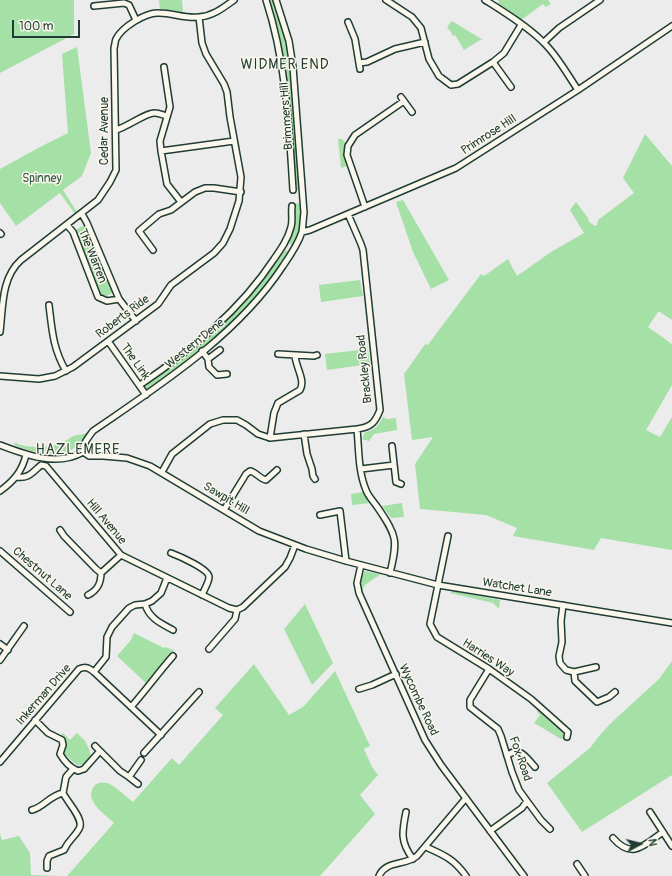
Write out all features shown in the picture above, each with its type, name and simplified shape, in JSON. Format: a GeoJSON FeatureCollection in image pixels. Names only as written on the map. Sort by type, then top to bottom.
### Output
{"type":"FeatureCollection","features":[{"type":"Feature","properties":{"kind":"street","name":"Cedar Avenue"},"geometry":{"type":"LineString","coordinates":[[0,332],[2,296],[6,282],[15,265],[98,200],[116,170],[114,48],[116,39],[121,32],[136,20],[148,14],[158,12],[199,18],[217,12],[234,0]]}},
{"type":"Feature","properties":{"kind":"street"},"geometry":{"type":"LineString","coordinates":[[266,0],[281,56],[293,190]]}},
{"type":"Feature","properties":{"kind":"street","name":"Brimmers Hill"},"geometry":{"type":"LineString","coordinates":[[276,0],[289,41],[293,67],[304,214],[302,232]]}},
{"type":"Feature","properties":{"kind":"street"},"geometry":{"type":"LineString","coordinates":[[386,0],[412,17],[421,28],[429,59],[439,76],[451,84],[458,84],[493,62],[504,53],[521,25]]}},
{"type":"Feature","properties":{"kind":"street"},"geometry":{"type":"LineString","coordinates":[[544,42],[559,28],[600,0]]}},
{"type":"Feature","properties":{"kind":"street"},"geometry":{"type":"LineString","coordinates":[[488,1],[544,42],[578,90]]}},
{"type":"Feature","properties":{"kind":"street"},"geometry":{"type":"LineString","coordinates":[[94,6],[124,3],[129,5],[136,20]]}},
{"type":"Feature","properties":{"kind":"street","name":"Roberts Ride"},"geometry":{"type":"LineString","coordinates":[[0,376],[38,379],[55,376],[66,371],[158,304],[171,285],[214,253],[223,243],[230,229],[241,192],[241,177],[227,92],[224,84],[206,54],[202,43],[199,18]]}},
{"type":"Feature","properties":{"kind":"street"},"geometry":{"type":"LineString","coordinates":[[348,22],[355,39],[360,69]]}},
{"type":"Feature","properties":{"kind":"street","name":"Primrose Hill"},"geometry":{"type":"LineString","coordinates":[[302,232],[310,230],[456,168],[578,90],[672,26]]}},
{"type":"Feature","properties":{"kind":"street"},"geometry":{"type":"LineString","coordinates":[[359,63],[367,62],[395,49],[425,42]]}},
{"type":"Feature","properties":{"kind":"street"},"geometry":{"type":"LineString","coordinates":[[493,62],[511,87]]}},
{"type":"Feature","properties":{"kind":"street"},"geometry":{"type":"LineString","coordinates":[[164,67],[170,107],[160,141],[161,151],[167,184],[181,202]]}},
{"type":"Feature","properties":{"kind":"street"},"geometry":{"type":"LineString","coordinates":[[365,207],[347,155],[348,146],[355,135],[402,99],[412,112]]}},
{"type":"Feature","properties":{"kind":"street"},"geometry":{"type":"LineString","coordinates":[[116,130],[124,128],[150,114],[155,113],[167,116]]}},
{"type":"Feature","properties":{"kind":"street"},"geometry":{"type":"LineString","coordinates":[[161,151],[234,141]]}},
{"type":"Feature","properties":{"kind":"street"},"geometry":{"type":"LineString","coordinates":[[153,250],[137,230],[159,214],[171,210],[195,192],[205,188],[241,192]]}},
{"type":"Feature","properties":{"kind":"street"},"geometry":{"type":"LineString","coordinates":[[140,385],[164,369],[230,313],[269,267],[284,244],[291,228],[293,217],[292,206]]}},
{"type":"Feature","properties":{"kind":"street","name":"The Warren"},"geometry":{"type":"LineString","coordinates":[[82,214],[87,222],[119,299],[136,321]]}},
{"type":"Feature","properties":{"kind":"street","name":"Brackley Road"},"geometry":{"type":"LineString","coordinates":[[348,214],[361,244],[362,250],[380,410],[376,422],[366,428],[357,429]]}},
{"type":"Feature","properties":{"kind":"street","name":"The Warren"},"geometry":{"type":"LineString","coordinates":[[67,225],[73,232],[98,297],[107,301],[119,299]]}},
{"type":"Feature","properties":{"kind":"street","name":"Western Dene"},"geometry":{"type":"LineString","coordinates":[[83,452],[86,440],[93,431],[162,384],[237,322],[266,290],[294,250],[302,232]]}},
{"type":"Feature","properties":{"kind":"street"},"geometry":{"type":"LineString","coordinates":[[284,244],[294,250]]}},
{"type":"Feature","properties":{"kind":"street"},"geometry":{"type":"LineString","coordinates":[[49,305],[55,349],[66,371]]}},
{"type":"Feature","properties":{"kind":"street","name":"The Link"},"geometry":{"type":"LineString","coordinates":[[108,341],[146,394]]}},
{"type":"Feature","properties":{"kind":"street"},"geometry":{"type":"LineString","coordinates":[[208,359],[220,350]]}},
{"type":"Feature","properties":{"kind":"street"},"geometry":{"type":"LineString","coordinates":[[202,352],[208,359],[209,367],[217,375],[226,374]]}},
{"type":"Feature","properties":{"kind":"street"},"geometry":{"type":"LineString","coordinates":[[278,354],[317,355]]}},
{"type":"Feature","properties":{"kind":"street"},"geometry":{"type":"LineString","coordinates":[[270,438],[274,413],[278,403],[300,390],[301,387],[302,380],[295,360],[295,355]]}},
{"type":"Feature","properties":{"kind":"street"},"geometry":{"type":"LineString","coordinates":[[162,472],[172,454],[210,424],[223,420],[237,420],[258,434],[270,438],[357,429],[363,481],[367,492],[392,528],[395,539],[395,554],[390,573]]}},
{"type":"Feature","properties":{"kind":"street"},"geometry":{"type":"LineString","coordinates":[[304,434],[307,454],[315,479]]}},
{"type":"Feature","properties":{"kind":"street"},"geometry":{"type":"LineString","coordinates":[[0,445],[26,455],[55,459],[67,459],[83,452]]}},
{"type":"Feature","properties":{"kind":"street"},"geometry":{"type":"LineString","coordinates":[[392,446],[396,482],[401,484]]}},
{"type":"Feature","properties":{"kind":"street","name":"Sawpit Hill"},"geometry":{"type":"LineString","coordinates":[[83,452],[88,456],[127,458],[150,466],[259,530],[295,545],[361,565]]}},
{"type":"Feature","properties":{"kind":"street"},"geometry":{"type":"LineString","coordinates":[[0,491],[16,477],[24,464],[26,455]]}},
{"type":"Feature","properties":{"kind":"street"},"geometry":{"type":"LineString","coordinates":[[361,469],[394,465]]}},
{"type":"Feature","properties":{"kind":"street","name":"Hill Avenue"},"geometry":{"type":"LineString","coordinates":[[16,477],[26,477],[41,466],[46,466],[121,555],[229,608],[237,610]]}},
{"type":"Feature","properties":{"kind":"street"},"geometry":{"type":"LineString","coordinates":[[224,510],[246,474],[250,471],[254,472],[266,480],[277,470]]}},
{"type":"Feature","properties":{"kind":"street"},"geometry":{"type":"LineString","coordinates":[[320,515],[340,511],[346,561]]}},
{"type":"Feature","properties":{"kind":"street"},"geometry":{"type":"LineString","coordinates":[[60,530],[96,569],[102,573]]}},
{"type":"Feature","properties":{"kind":"street","name":"Harries Way"},"geometry":{"type":"LineString","coordinates":[[448,536],[430,624],[437,637],[489,669],[531,699],[569,734]]}},
{"type":"Feature","properties":{"kind":"street"},"geometry":{"type":"LineString","coordinates":[[209,649],[235,618],[237,610],[244,607],[285,567],[295,545]]}},
{"type":"Feature","properties":{"kind":"street","name":"Chestnut Lane"},"geometry":{"type":"LineString","coordinates":[[0,551],[70,612]]}},
{"type":"Feature","properties":{"kind":"street"},"geometry":{"type":"LineString","coordinates":[[171,554],[206,570],[209,578],[202,595]]}},
{"type":"Feature","properties":{"kind":"street"},"geometry":{"type":"LineString","coordinates":[[88,595],[92,593],[101,582],[102,573],[121,555]]}},
{"type":"Feature","properties":{"kind":"street","name":"Watchet Lane"},"geometry":{"type":"LineString","coordinates":[[361,565],[438,585],[672,623]]}},
{"type":"Feature","properties":{"kind":"street","name":"Wycombe Road"},"geometry":{"type":"LineString","coordinates":[[361,565],[357,583],[359,593],[425,740],[524,876]]}},
{"type":"Feature","properties":{"kind":"street"},"geometry":{"type":"LineString","coordinates":[[160,734],[94,672],[106,657],[107,637],[112,627],[129,608],[152,601],[161,593],[167,578]]}},
{"type":"Feature","properties":{"kind":"street"},"geometry":{"type":"LineString","coordinates":[[145,604],[147,612],[153,619],[173,630]]}},
{"type":"Feature","properties":{"kind":"street"},"geometry":{"type":"LineString","coordinates":[[563,605],[561,621],[562,642],[559,656],[560,663],[566,670],[574,672],[596,667]]}},
{"type":"Feature","properties":{"kind":"street"},"geometry":{"type":"LineString","coordinates":[[0,660],[24,626]]}},
{"type":"Feature","properties":{"kind":"street"},"geometry":{"type":"LineString","coordinates":[[0,644],[8,650]]}},
{"type":"Feature","properties":{"kind":"street"},"geometry":{"type":"LineString","coordinates":[[131,707],[150,686],[152,680],[173,656]]}},
{"type":"Feature","properties":{"kind":"street","name":"Inkerman Drive"},"geometry":{"type":"LineString","coordinates":[[0,762],[79,669],[88,668],[94,672]]}},
{"type":"Feature","properties":{"kind":"street","name":"Fox Road"},"geometry":{"type":"LineString","coordinates":[[489,669],[470,700],[470,707],[498,729],[502,736],[512,772],[519,790],[541,820],[550,829]]}},
{"type":"Feature","properties":{"kind":"street"},"geometry":{"type":"LineString","coordinates":[[574,672],[576,681],[597,702],[609,697],[615,692]]}},
{"type":"Feature","properties":{"kind":"street"},"geometry":{"type":"LineString","coordinates":[[359,689],[396,674]]}},
{"type":"Feature","properties":{"kind":"street"},"geometry":{"type":"LineString","coordinates":[[144,753],[199,692]]}},
{"type":"Feature","properties":{"kind":"street"},"geometry":{"type":"LineString","coordinates":[[35,720],[48,733],[62,740],[60,754],[73,769],[82,771],[100,751]]}},
{"type":"Feature","properties":{"kind":"street"},"geometry":{"type":"LineString","coordinates":[[95,746],[120,772],[138,784]]}},
{"type":"Feature","properties":{"kind":"street"},"geometry":{"type":"LineString","coordinates":[[507,756],[513,751],[516,751],[523,754],[535,767]]}},
{"type":"Feature","properties":{"kind":"street"},"geometry":{"type":"LineString","coordinates":[[129,777],[141,760]]}},
{"type":"Feature","properties":{"kind":"street"},"geometry":{"type":"LineString","coordinates":[[47,868],[49,856],[64,850],[68,841],[79,829],[79,818],[63,793],[66,777],[73,769]]}},
{"type":"Feature","properties":{"kind":"street"},"geometry":{"type":"LineString","coordinates":[[32,810],[39,808],[48,800],[63,793]]}},
{"type":"Feature","properties":{"kind":"street"},"geometry":{"type":"LineString","coordinates":[[379,876],[382,870],[390,865],[413,859],[426,846],[445,821],[466,798]]}},
{"type":"Feature","properties":{"kind":"street"},"geometry":{"type":"LineString","coordinates":[[490,831],[522,808],[527,801]]}},
{"type":"Feature","properties":{"kind":"street"},"geometry":{"type":"LineString","coordinates":[[406,812],[402,831],[403,842],[413,859]]}},
{"type":"Feature","properties":{"kind":"street"},"geometry":{"type":"LineString","coordinates":[[650,812],[672,846]]}},
{"type":"Feature","properties":{"kind":"street"},"geometry":{"type":"LineString","coordinates":[[614,838],[618,843],[627,849],[636,850],[663,832]]}},
{"type":"Feature","properties":{"kind":"street"},"geometry":{"type":"LineString","coordinates":[[426,846],[450,859],[460,867],[466,876]]}},
{"type":"Feature","properties":{"kind":"street"},"geometry":{"type":"LineString","coordinates":[[574,870],[578,865],[586,876]]}},
{"type":"Feature","properties":{"kind":"green space"},"geometry":{"type":"Polygon","coordinates":[[[0,0],[74,0],[74,34],[0,73],[0,0]]]}},
{"type":"Feature","properties":{"kind":"green space"},"geometry":{"type":"Polygon","coordinates":[[[160,0],[182,0],[183,12],[160,9],[160,0]]]}},
{"type":"Feature","properties":{"kind":"green space"},"geometry":{"type":"Polygon","coordinates":[[[269,0],[275,0],[283,24],[290,54],[300,190],[297,190],[284,63],[269,0]]]}},
{"type":"Feature","properties":{"kind":"green space"},"geometry":{"type":"Polygon","coordinates":[[[498,0],[548,0],[551,4],[546,7],[543,4],[521,20],[499,5],[498,0]]]}},
{"type":"Feature","properties":{"kind":"green space"},"geometry":{"type":"Polygon","coordinates":[[[452,21],[483,40],[480,40],[464,50],[455,35],[453,36],[449,29],[447,30],[452,21]]]}},
{"type":"Feature","properties":{"kind":"green space","name":"Spinney"},"geometry":{"type":"Polygon","coordinates":[[[77,47],[91,153],[82,176],[63,190],[77,212],[75,214],[60,193],[16,226],[0,203],[0,169],[68,133],[62,54],[77,47]]]}},
{"type":"Feature","properties":{"kind":"green space"},"geometry":{"type":"Polygon","coordinates":[[[645,134],[672,166],[672,320],[658,312],[648,327],[672,344],[672,385],[646,430],[660,437],[672,417],[672,550],[601,538],[594,550],[513,536],[517,528],[486,515],[420,509],[415,464],[433,437],[412,440],[404,374],[426,343],[427,346],[481,274],[484,276],[508,259],[517,276],[551,252],[584,233],[570,210],[576,202],[588,218],[589,222],[595,226],[597,225],[598,220],[634,193],[623,178],[645,134]]]}},
{"type":"Feature","properties":{"kind":"green space"},"geometry":{"type":"Polygon","coordinates":[[[338,139],[342,139],[346,144],[345,151],[348,166],[341,168],[338,139]]]}},
{"type":"Feature","properties":{"kind":"green space"},"geometry":{"type":"Polygon","coordinates":[[[403,200],[449,280],[431,289],[413,252],[396,202],[403,200]]]}},
{"type":"Feature","properties":{"kind":"green space"},"geometry":{"type":"Polygon","coordinates":[[[302,203],[301,225],[295,244],[292,246],[289,243],[295,224],[294,204],[302,203]]]}},
{"type":"Feature","properties":{"kind":"green space"},"geometry":{"type":"Polygon","coordinates":[[[85,224],[114,292],[106,296],[101,294],[76,230],[85,224]]]}},
{"type":"Feature","properties":{"kind":"green space"},"geometry":{"type":"Polygon","coordinates":[[[287,250],[289,254],[263,291],[238,319],[152,388],[146,390],[145,384],[212,332],[235,311],[263,279],[281,254],[287,250]]]}},
{"type":"Feature","properties":{"kind":"green space"},"geometry":{"type":"Polygon","coordinates":[[[360,280],[363,296],[321,302],[319,285],[360,280]]]}},
{"type":"Feature","properties":{"kind":"green space"},"geometry":{"type":"Polygon","coordinates":[[[368,349],[370,364],[327,370],[325,354],[368,349]]]}},
{"type":"Feature","properties":{"kind":"green space"},"geometry":{"type":"Polygon","coordinates":[[[383,417],[387,419],[396,418],[397,430],[374,434],[369,441],[362,439],[365,432],[376,427],[383,417]]]}},
{"type":"Feature","properties":{"kind":"green space"},"geometry":{"type":"Polygon","coordinates":[[[86,433],[82,441],[71,450],[63,452],[58,451],[55,454],[31,451],[14,445],[16,442],[17,444],[27,446],[49,446],[86,433]]]}},
{"type":"Feature","properties":{"kind":"green space"},"geometry":{"type":"Polygon","coordinates":[[[363,492],[370,503],[352,505],[351,494],[363,492]]]}},
{"type":"Feature","properties":{"kind":"green space"},"geometry":{"type":"Polygon","coordinates":[[[402,503],[404,517],[391,518],[382,506],[402,503]]]}},
{"type":"Feature","properties":{"kind":"green space"},"geometry":{"type":"Polygon","coordinates":[[[365,571],[381,574],[365,585],[363,588],[363,596],[361,584],[365,571]]]}},
{"type":"Feature","properties":{"kind":"green space"},"geometry":{"type":"Polygon","coordinates":[[[453,591],[500,600],[499,609],[493,603],[450,593],[453,591]]]}},
{"type":"Feature","properties":{"kind":"green space"},"geometry":{"type":"Polygon","coordinates":[[[305,604],[333,663],[312,685],[284,629],[305,604]]]}},
{"type":"Feature","properties":{"kind":"green space"},"geometry":{"type":"Polygon","coordinates":[[[134,633],[164,648],[174,650],[149,679],[147,684],[117,656],[131,640],[134,633]]]}},
{"type":"Feature","properties":{"kind":"green space"},"geometry":{"type":"Polygon","coordinates":[[[672,661],[672,775],[582,832],[547,783],[590,748],[611,723],[659,679],[672,661]]]}},
{"type":"Feature","properties":{"kind":"green space"},"geometry":{"type":"Polygon","coordinates":[[[254,664],[289,715],[303,707],[335,671],[370,746],[364,749],[372,767],[378,775],[360,795],[375,814],[320,876],[67,876],[114,823],[96,806],[93,801],[91,796],[95,785],[101,782],[107,783],[118,789],[133,802],[172,758],[179,765],[223,715],[215,708],[254,664]]]}},
{"type":"Feature","properties":{"kind":"green space"},"geometry":{"type":"Polygon","coordinates":[[[540,710],[563,733],[564,738],[561,739],[534,723],[540,715],[537,712],[540,710]]]}},
{"type":"Feature","properties":{"kind":"green space"},"geometry":{"type":"Polygon","coordinates":[[[63,733],[70,740],[77,733],[85,741],[91,757],[84,765],[77,765],[65,755],[66,742],[61,735],[63,733]]]}},
{"type":"Feature","properties":{"kind":"green space"},"geometry":{"type":"Polygon","coordinates":[[[0,834],[2,840],[19,836],[30,853],[31,875],[60,876],[0,876],[0,834]]]}},
{"type":"Feature","properties":{"kind":"district","name":"WIDMER END"},"geometry":{"type":"Point","coordinates":[285,65]}},
{"type":"Feature","properties":{"kind":"district","name":"HAZLEMERE"},"geometry":{"type":"Point","coordinates":[78,450]}}]}
